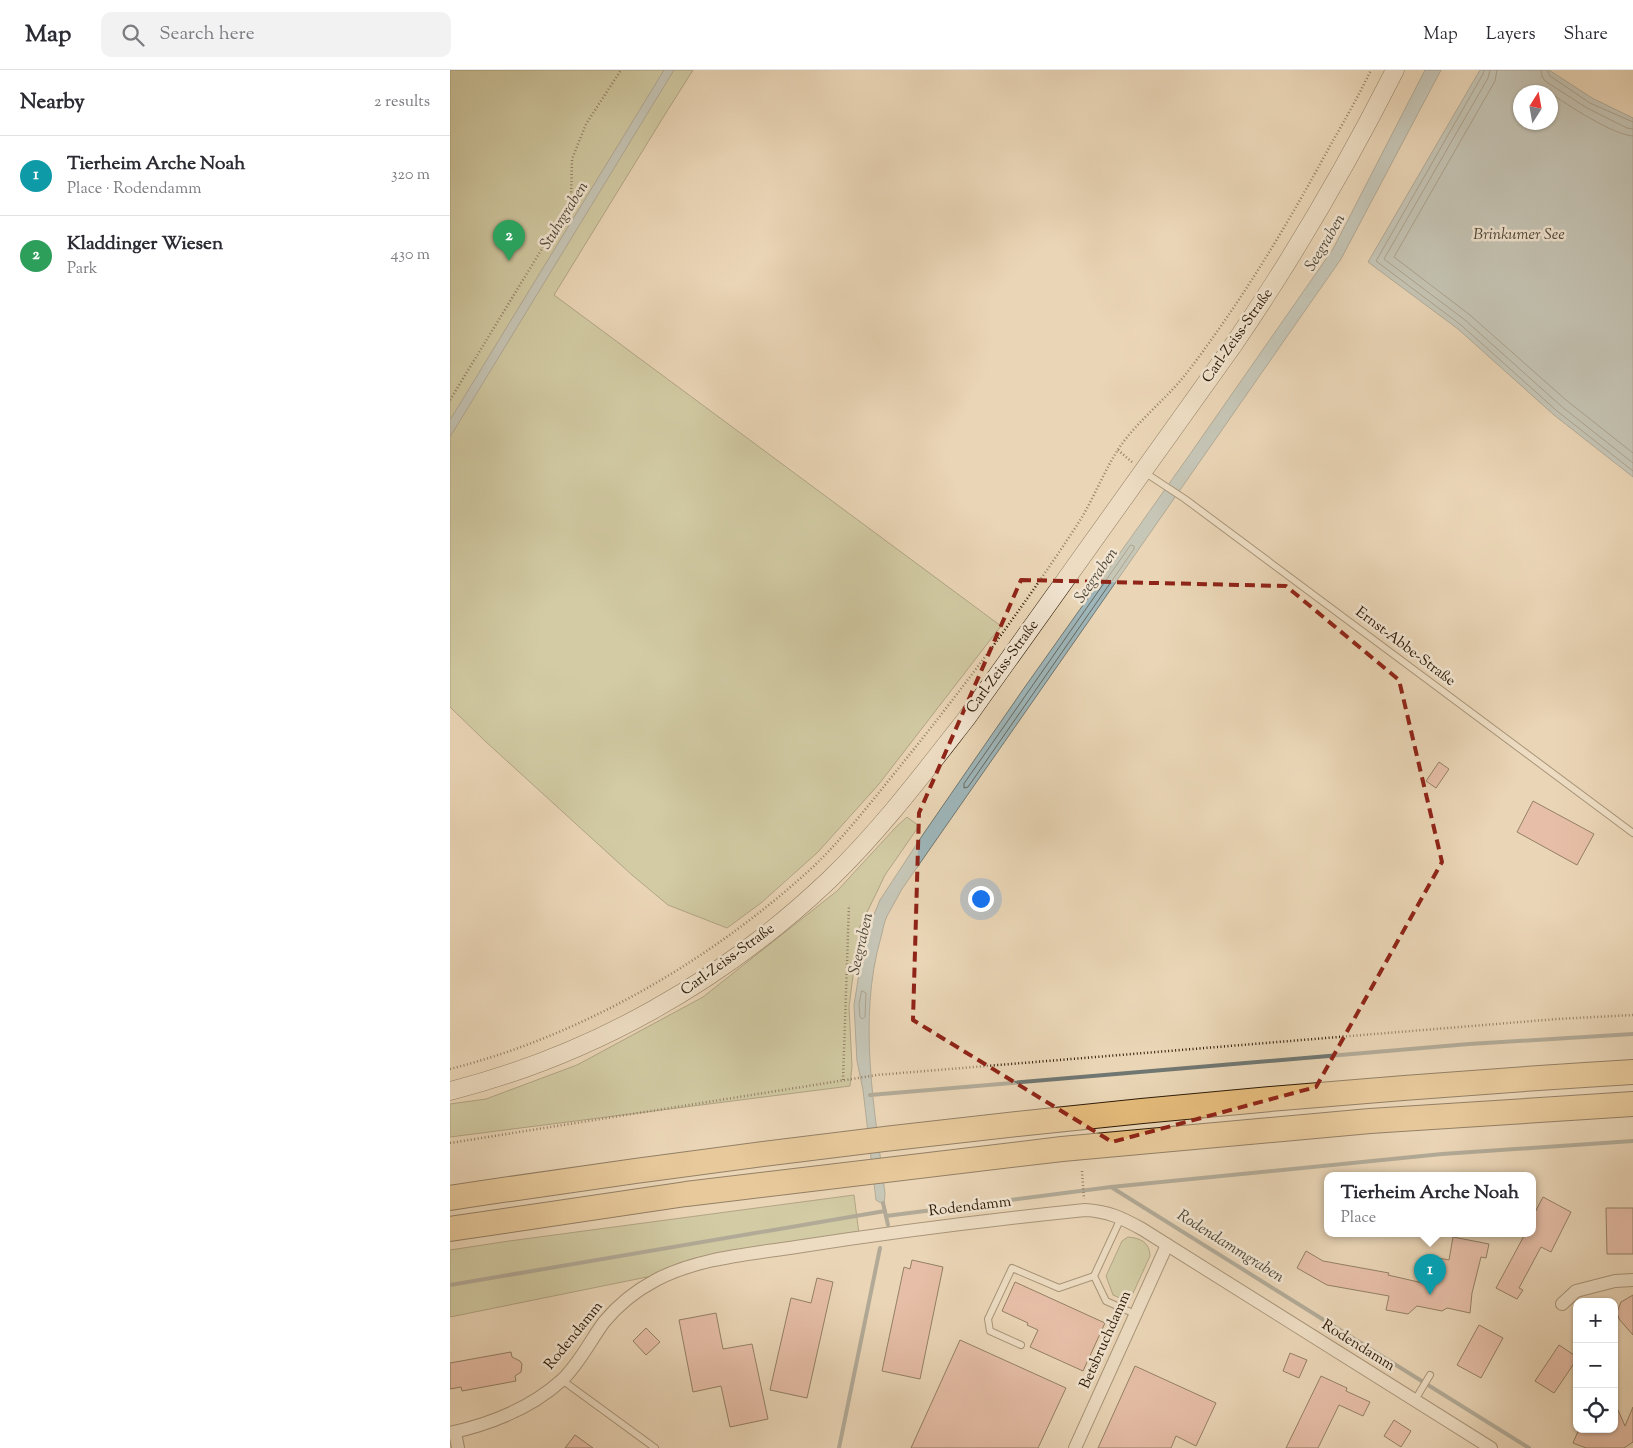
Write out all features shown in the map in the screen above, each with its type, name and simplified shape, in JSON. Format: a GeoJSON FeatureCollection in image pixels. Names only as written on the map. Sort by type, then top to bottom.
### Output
{"type":"FeatureCollection","features":[{"type":"Feature","properties":{"kind":"highway"},"geometry":{"type":"LineString","coordinates":[[450,1198],[690,1162],[957,1129],[1250,1099],[1633,1072]]}},
{"type":"Feature","properties":{"kind":"highway"},"geometry":{"type":"LineString","coordinates":[[450,1229],[686,1194],[1062,1149],[1370,1121],[1633,1104]]}},
{"type":"Feature","properties":{"kind":"main road","name":"Carl-Zeiss-Straße"},"geometry":{"type":"LineString","coordinates":[[450,1090],[510,1074],[596,1040],[694,987],[795,911],[830,879],[862,845],[927,768],[998,674],[1234,344],[1300,244],[1339,176],[1395,70]]}},
{"type":"Feature","properties":{"kind":"street","name":"Rodendamm"},"geometry":{"type":"LineString","coordinates":[[452,1432],[495,1421],[535,1401],[562,1380],[587,1349],[604,1322],[621,1305],[639,1289],[679,1269],[750,1254],[988,1220],[1085,1210],[1101,1211],[1121,1218],[1142,1229],[1417,1396],[1491,1448]]}},
{"type":"Feature","properties":{"kind":"street","name":"Betsbruchdamm"},"geometry":{"type":"LineString","coordinates":[[1075,1448],[1167,1245]]}},
{"type":"Feature","properties":{"kind":"street"},"geometry":{"type":"LineString","coordinates":[[1562,1304],[1576,1291],[1615,1281],[1633,1280]]}},
{"type":"Feature","properties":{"kind":"street"},"geometry":{"type":"LineString","coordinates":[[452,1432],[458,1448]]}},
{"type":"Feature","properties":{"kind":"lane","name":"Ernst-Abbe-Straße"},"geometry":{"type":"LineString","coordinates":[[1143,471],[1185,499],[1633,833]]}},
{"type":"Feature","properties":{"kind":"lane"},"geometry":{"type":"LineString","coordinates":[[1022,1345],[990,1331],[988,1319],[1012,1268],[1059,1288],[1094,1276],[1121,1218]]}},
{"type":"Feature","properties":{"kind":"lane"},"geometry":{"type":"LineString","coordinates":[[1094,1276],[1106,1301],[1135,1314]]}},
{"type":"Feature","properties":{"kind":"lane"},"geometry":{"type":"LineString","coordinates":[[1417,1396],[1430,1375]]}},
{"type":"Feature","properties":{"kind":"lane"},"geometry":{"type":"LineString","coordinates":[[562,1380],[655,1448]]}},
{"type":"Feature","properties":{"kind":"path"},"geometry":{"type":"LineString","coordinates":[[450,400],[571,201],[572,159],[586,124],[621,70]]}},
{"type":"Feature","properties":{"kind":"path"},"geometry":{"type":"LineString","coordinates":[[450,1069],[468,1065],[542,1039],[597,1015],[661,980],[744,925],[815,864],[865,810],[992,650],[1081,518],[1118,450],[1174,389],[1235,304],[1296,210],[1371,70]]}},
{"type":"Feature","properties":{"kind":"path"},"geometry":{"type":"LineString","coordinates":[[1118,450],[1143,471]]}},
{"type":"Feature","properties":{"kind":"path"},"geometry":{"type":"LineString","coordinates":[[843,1080],[850,905]]}},
{"type":"Feature","properties":{"kind":"path"},"geometry":{"type":"LineString","coordinates":[[450,1143],[877,1075],[1547,1020],[1633,1015]]}},
{"type":"Feature","properties":{"kind":"path"},"geometry":{"type":"LineString","coordinates":[[1082,1171],[1085,1210]]}},
{"type":"Feature","properties":{"kind":"highlighted area"},"geometry":{"type":"Polygon","coordinates":[[[1021,580],[1286,586],[1399,680],[1442,862],[1316,1087],[1112,1142],[913,1020],[919,813],[1021,580]]]}},
{"type":"Feature","properties":{"kind":"green space"},"geometry":{"type":"Polygon","coordinates":[[[450,70],[693,70],[554,295],[1001,626],[879,784],[818,852],[761,903],[727,928],[668,905],[632,875],[450,707],[450,70]]]}},
{"type":"Feature","properties":{"kind":"green space"},"geometry":{"type":"Polygon","coordinates":[[[907,817],[919,826],[885,875],[859,929],[849,1007],[852,1066],[850,1086],[450,1137],[450,1104],[486,1099],[577,1065],[703,997],[837,891],[907,817]]]}},
{"type":"Feature","properties":{"kind":"green space"},"geometry":{"type":"Polygon","coordinates":[[[854,1195],[859,1234],[450,1317],[450,1250],[854,1195]]]}},
{"type":"Feature","properties":{"kind":"green space"},"geometry":{"type":"Polygon","coordinates":[[[1128,1237],[1144,1242],[1150,1251],[1150,1256],[1129,1302],[1113,1295],[1106,1276],[1122,1241],[1128,1237]]]}},
{"type":"Feature","properties":{"kind":"water"},"geometry":{"type":"Polygon","coordinates":[[[664,70],[674,70],[450,437],[450,420],[664,70]]]}},
{"type":"Feature","properties":{"kind":"water"},"geometry":{"type":"Polygon","coordinates":[[[1425,70],[1441,70],[1341,259],[902,889],[887,916],[874,968],[870,1000],[869,1033],[873,1098],[885,1194],[884,1205],[876,1200],[863,1090],[857,1061],[854,1005],[862,955],[871,922],[880,900],[1022,691],[1333,249],[1425,70]]]}},
{"type":"Feature","properties":{"kind":"water","name":"Brinkumer See"},"geometry":{"type":"Polygon","coordinates":[[[1480,70],[1549,70],[1592,98],[1633,118],[1633,477],[1554,415],[1458,329],[1368,262],[1480,70]]]}},
{"type":"Feature","properties":{"kind":"building"},"geometry":{"type":"Polygon","coordinates":[[[1439,762],[1449,769],[1436,788],[1426,781],[1439,762]]]}},
{"type":"Feature","properties":{"kind":"building"},"geometry":{"type":"Polygon","coordinates":[[[1533,801],[1594,834],[1577,865],[1517,832],[1533,801]]]}},
{"type":"Feature","properties":{"kind":"building"},"geometry":{"type":"Polygon","coordinates":[[[1543,1197],[1571,1212],[1551,1252],[1541,1247],[1519,1288],[1523,1290],[1517,1299],[1496,1288],[1523,1237],[1536,1237],[1536,1210],[1543,1197]]]}},
{"type":"Feature","properties":{"kind":"building"},"geometry":{"type":"Polygon","coordinates":[[[1606,1208],[1633,1208],[1633,1254],[1607,1254],[1606,1208]]]}},
{"type":"Feature","properties":{"kind":"building"},"geometry":{"type":"Polygon","coordinates":[[[1453,1237],[1489,1244],[1486,1258],[1481,1257],[1472,1293],[1470,1313],[1447,1308],[1442,1311],[1417,1306],[1408,1314],[1386,1310],[1389,1296],[1327,1285],[1297,1268],[1306,1251],[1323,1261],[1389,1273],[1388,1275],[1427,1284],[1433,1257],[1449,1260],[1453,1237]]]}},
{"type":"Feature","properties":{"kind":"building"},"geometry":{"type":"Polygon","coordinates":[[[912,1260],[943,1267],[920,1379],[882,1371],[904,1267],[910,1269],[912,1260]]]}},
{"type":"Feature","properties":{"kind":"building"},"geometry":{"type":"Polygon","coordinates":[[[817,1278],[833,1282],[807,1398],[770,1390],[791,1298],[811,1303],[817,1278]]]}},
{"type":"Feature","properties":{"kind":"building"},"geometry":{"type":"Polygon","coordinates":[[[1015,1282],[1105,1323],[1083,1371],[1030,1347],[1038,1330],[1027,1325],[1028,1323],[1002,1311],[1015,1282]]]}},
{"type":"Feature","properties":{"kind":"building"},"geometry":{"type":"Polygon","coordinates":[[[1633,1295],[1633,1335],[1619,1319],[1618,1310],[1621,1302],[1633,1295]]]}},
{"type":"Feature","properties":{"kind":"building"},"geometry":{"type":"Polygon","coordinates":[[[716,1313],[723,1349],[752,1344],[768,1419],[730,1427],[721,1386],[693,1392],[679,1320],[716,1313]]]}},
{"type":"Feature","properties":{"kind":"building"},"geometry":{"type":"Polygon","coordinates":[[[1479,1325],[1503,1338],[1481,1378],[1457,1365],[1479,1325]]]}},
{"type":"Feature","properties":{"kind":"building"},"geometry":{"type":"Polygon","coordinates":[[[646,1328],[660,1342],[646,1355],[633,1341],[646,1328]]]}},
{"type":"Feature","properties":{"kind":"building"},"geometry":{"type":"Polygon","coordinates":[[[960,1340],[1066,1388],[1038,1448],[911,1448],[960,1340]]]}},
{"type":"Feature","properties":{"kind":"building"},"geometry":{"type":"Polygon","coordinates":[[[1559,1345],[1573,1354],[1573,1365],[1554,1393],[1535,1381],[1559,1345]]]}},
{"type":"Feature","properties":{"kind":"building"},"geometry":{"type":"Polygon","coordinates":[[[511,1352],[512,1357],[522,1364],[521,1372],[515,1376],[516,1381],[462,1391],[461,1387],[450,1389],[450,1363],[511,1352]]]}},
{"type":"Feature","properties":{"kind":"building"},"geometry":{"type":"Polygon","coordinates":[[[1290,1353],[1307,1360],[1299,1378],[1283,1371],[1290,1353]]]}},
{"type":"Feature","properties":{"kind":"building"},"geometry":{"type":"Polygon","coordinates":[[[1135,1366],[1216,1403],[1196,1446],[1176,1436],[1171,1448],[1098,1448],[1135,1366]]]}},
{"type":"Feature","properties":{"kind":"building"},"geometry":{"type":"Polygon","coordinates":[[[1321,1376],[1347,1388],[1346,1391],[1370,1402],[1363,1416],[1339,1405],[1318,1448],[1286,1448],[1321,1376]]]}},
{"type":"Feature","properties":{"kind":"building"},"geometry":{"type":"Polygon","coordinates":[[[1633,1407],[1633,1442],[1624,1448],[1586,1448],[1573,1443],[1577,1433],[1618,1433],[1618,1410],[1625,1426],[1633,1407]]]}},
{"type":"Feature","properties":{"kind":"building"},"geometry":{"type":"Polygon","coordinates":[[[1394,1420],[1411,1431],[1401,1447],[1384,1436],[1394,1420]]]}},
{"type":"Feature","properties":{"kind":"building"},"geometry":{"type":"Polygon","coordinates":[[[575,1435],[593,1448],[565,1448],[575,1435]]]}},
{"type":"Feature","properties":{"kind":"waterway"},"geometry":{"type":"LineString","coordinates":[[870,1095],[1469,1044],[1633,1034]]}},
{"type":"Feature","properties":{"kind":"waterway"},"geometry":{"type":"LineString","coordinates":[[1111,1187],[1442,1154],[1633,1141]]}},
{"type":"Feature","properties":{"kind":"waterway","name":"Rodendammgraben"},"geometry":{"type":"LineString","coordinates":[[886,1216],[1111,1187],[1529,1448]]}},
{"type":"Feature","properties":{"kind":"waterway","name":"Rodendammgraben"},"geometry":{"type":"LineString","coordinates":[[883,1203],[888,1225]]}},
{"type":"Feature","properties":{"kind":"waterway"},"geometry":{"type":"LineString","coordinates":[[450,1285],[885,1211]]}},
{"type":"Feature","properties":{"kind":"waterway"},"geometry":{"type":"LineString","coordinates":[[839,1448],[880,1248]]}},
{"type":"Feature","properties":{"kind":"place","name":"Kladdinger Wiesen"},"geometry":{"type":"Point","coordinates":[509,261]}},
{"type":"Feature","properties":{"kind":"place","name":"Tierheim Arche Noah"},"geometry":{"type":"Point","coordinates":[1430,1295]}},
{"type":"Feature","properties":{"kind":"water label","name":"Stuhrgraben"},"geometry":{"type":"Point","coordinates":[565,216]}},
{"type":"Feature","properties":{"kind":"water label","name":"Seegraben"},"geometry":{"type":"Point","coordinates":[1326,243]}},
{"type":"Feature","properties":{"kind":"water label","name":"Seegraben"},"geometry":{"type":"Point","coordinates":[1097,576]}},
{"type":"Feature","properties":{"kind":"water label","name":"Seegraben"},"geometry":{"type":"Point","coordinates":[862,944]}}]}
